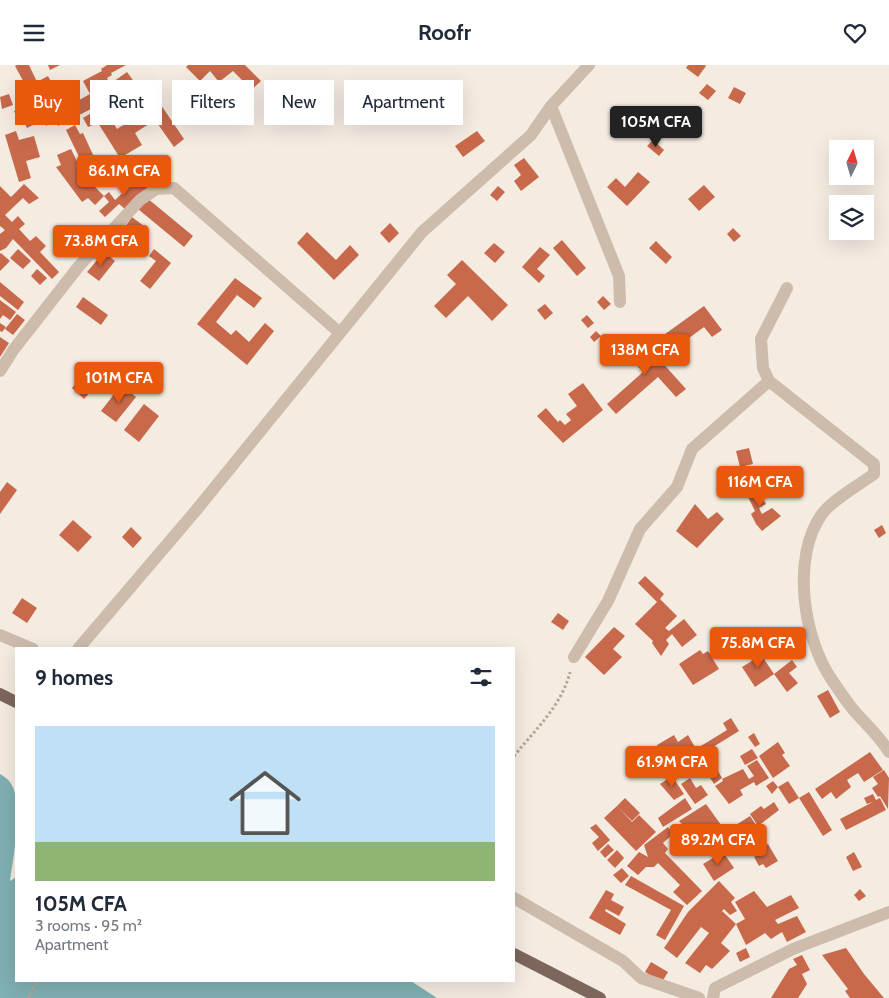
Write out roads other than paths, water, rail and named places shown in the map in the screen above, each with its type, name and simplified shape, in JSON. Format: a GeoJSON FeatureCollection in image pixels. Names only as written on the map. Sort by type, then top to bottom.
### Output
{"type":"FeatureCollection","features":[{"type":"Feature","properties":{"kind":"main road"},"geometry":{"type":"LineString","coordinates":[[0,694],[15,702]]}},
{"type":"Feature","properties":{"kind":"main road"},"geometry":{"type":"LineString","coordinates":[[515,955],[600,998]]}},
{"type":"Feature","properties":{"kind":"street"},"geometry":{"type":"LineString","coordinates":[[80,647],[198,508],[422,231],[530,135],[551,107],[589,65]]}},
{"type":"Feature","properties":{"kind":"street"},"geometry":{"type":"LineString","coordinates":[[551,107],[619,275],[620,302]]}},
{"type":"Feature","properties":{"kind":"street"},"geometry":{"type":"LineString","coordinates":[[0,371],[14,349],[79,266],[140,200],[156,189],[174,188],[340,333]]}},
{"type":"Feature","properties":{"kind":"street"},"geometry":{"type":"LineString","coordinates":[[787,288],[760,339],[763,368],[769,381],[874,463],[874,474],[824,511],[812,530],[804,558],[806,603],[816,652],[856,713],[880,737],[889,752]]}},
{"type":"Feature","properties":{"kind":"street"},"geometry":{"type":"LineString","coordinates":[[574,657],[608,601],[640,529],[677,487],[692,449],[769,381]]}},
{"type":"Feature","properties":{"kind":"street"},"geometry":{"type":"LineString","coordinates":[[0,635],[28,647]]}},
{"type":"Feature","properties":{"kind":"street"},"geometry":{"type":"LineString","coordinates":[[515,899],[623,961],[641,977],[699,998]]}},
{"type":"Feature","properties":{"kind":"street"},"geometry":{"type":"LineString","coordinates":[[712,998],[715,989],[793,949],[889,912]]}},
{"type":"Feature","properties":{"kind":"water"},"geometry":{"type":"Polygon","coordinates":[[[0,774],[9,781],[15,795],[15,844],[10,881],[15,878],[15,982],[413,982],[437,998],[0,998],[0,774]]]}}]}
